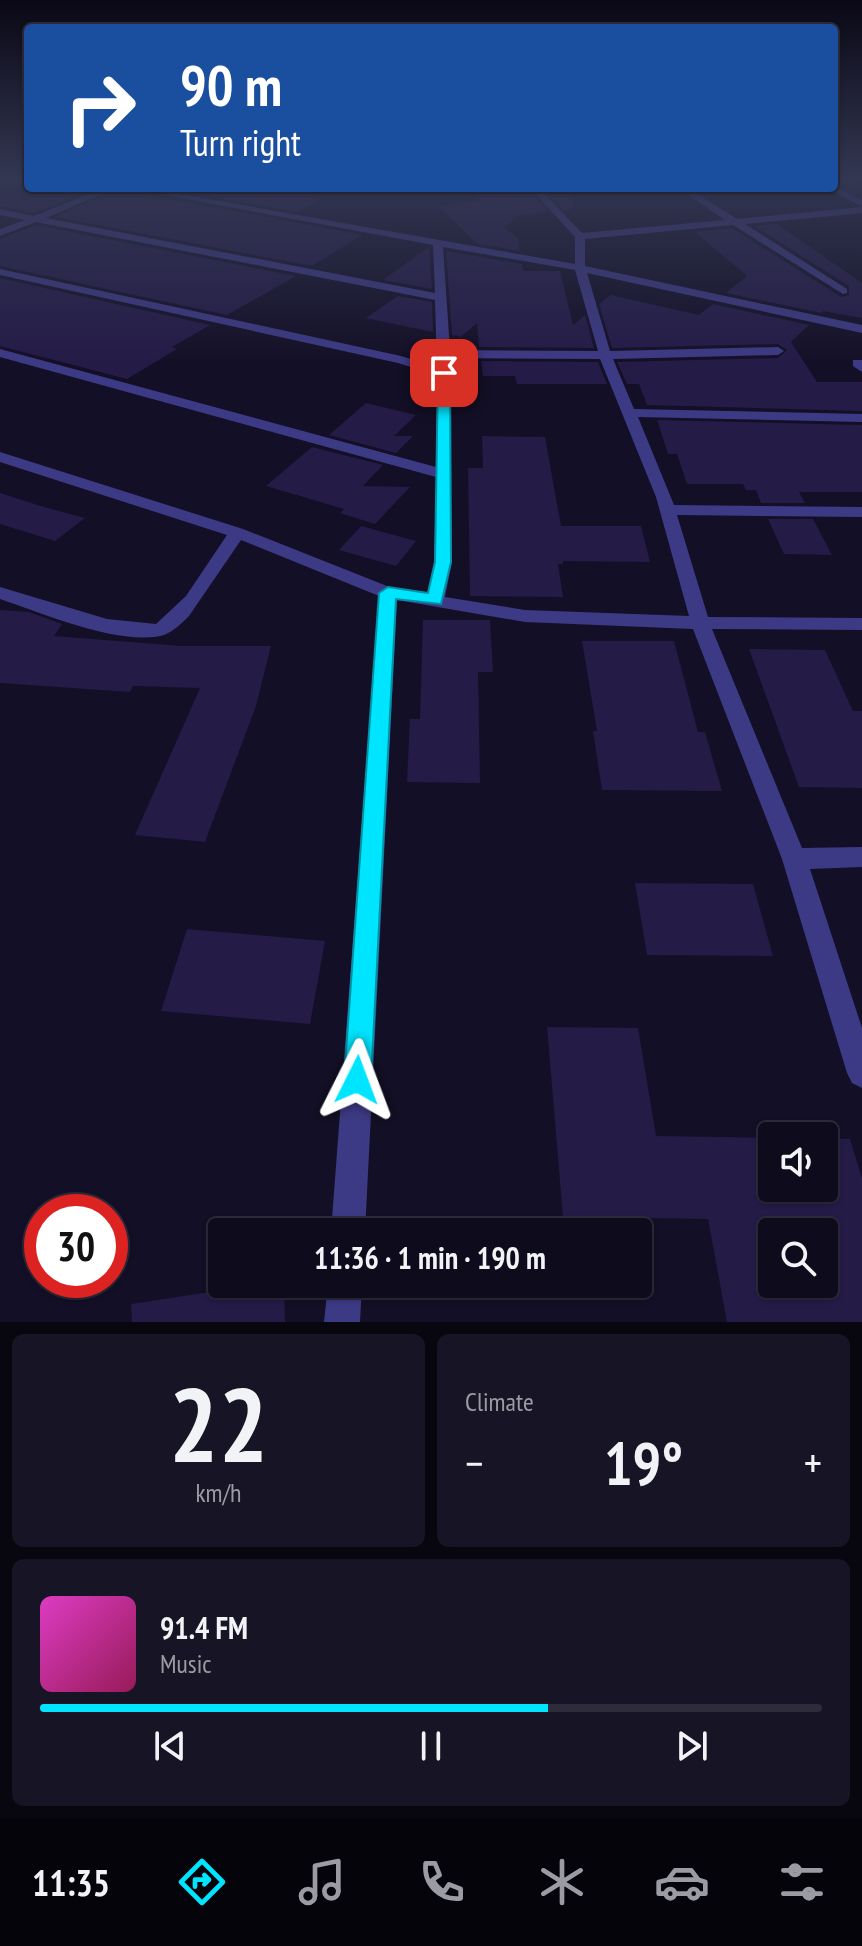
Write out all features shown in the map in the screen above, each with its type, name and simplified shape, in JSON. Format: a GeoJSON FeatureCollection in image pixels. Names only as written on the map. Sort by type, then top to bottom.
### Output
{"type":"FeatureCollection","features":[{"type":"Feature","properties":{"kind":"street"},"geometry":{"type":"LineString","coordinates":[[155,240],[442,298]]}},
{"type":"Feature","properties":{"kind":"street"},"geometry":{"type":"LineString","coordinates":[[409,240],[580,268],[862,329]]}},
{"type":"Feature","properties":{"kind":"street"},"geometry":{"type":"LineString","coordinates":[[580,240],[580,268],[605,355],[668,510],[700,623],[794,859],[862,1073]]}},
{"type":"Feature","properties":{"kind":"street"},"geometry":{"type":"LineString","coordinates":[[761,240],[843,291]]}},
{"type":"Feature","properties":{"kind":"street"},"geometry":{"type":"LineString","coordinates":[[435,600],[443,562],[444,354],[438,245]]}},
{"type":"Feature","properties":{"kind":"street"},"geometry":{"type":"LineString","coordinates":[[0,272],[401,360],[444,373]]}},
{"type":"Feature","properties":{"kind":"street"},"geometry":{"type":"LineString","coordinates":[[444,354],[605,355],[778,351]]}},
{"type":"Feature","properties":{"kind":"street"},"geometry":{"type":"LineString","coordinates":[[0,353],[442,474]]}},
{"type":"Feature","properties":{"kind":"street"},"geometry":{"type":"LineString","coordinates":[[629,413],[862,418]]}},
{"type":"Feature","properties":{"kind":"street"},"geometry":{"type":"LineString","coordinates":[[0,457],[237,533],[388,593],[525,616],[700,623],[862,624]]}},
{"type":"Feature","properties":{"kind":"street"},"geometry":{"type":"LineString","coordinates":[[668,510],[862,512]]}},
{"type":"Feature","properties":{"kind":"street"},"geometry":{"type":"LineString","coordinates":[[0,593],[115,627],[138,632],[160,630],[181,613],[237,533]]}},
{"type":"Feature","properties":{"kind":"street"},"geometry":{"type":"LineString","coordinates":[[349,1218],[388,593]]}},
{"type":"Feature","properties":{"kind":"street"},"geometry":{"type":"LineString","coordinates":[[794,859],[862,857]]}},
{"type":"Feature","properties":{"kind":"street"},"geometry":{"type":"LineString","coordinates":[[342,1322],[344,1298]]}},
{"type":"Feature","properties":{"kind":"building"},"geometry":{"type":"Polygon","coordinates":[[[0,240],[111,240],[296,276],[227,315],[0,266],[0,240]]]}},
{"type":"Feature","properties":{"kind":"building"},"geometry":{"type":"Polygon","coordinates":[[[175,240],[354,240],[312,266],[175,240]]]}},
{"type":"Feature","properties":{"kind":"building"},"geometry":{"type":"Polygon","coordinates":[[[473,240],[518,240],[520,251],[478,244],[473,240]]]}},
{"type":"Feature","properties":{"kind":"building"},"geometry":{"type":"Polygon","coordinates":[[[704,240],[750,240],[841,297],[849,295],[849,286],[776,240],[800,240],[862,283],[862,318],[821,313],[726,293],[747,276],[704,240]]]}},
{"type":"Feature","properties":{"kind":"building"},"geometry":{"type":"Polygon","coordinates":[[[429,247],[432,289],[383,280],[429,247]]]}},
{"type":"Feature","properties":{"kind":"building"},"geometry":{"type":"Polygon","coordinates":[[[446,251],[522,264],[523,271],[560,271],[573,325],[585,315],[594,348],[479,347],[477,323],[461,337],[452,335],[446,251]]]}},
{"type":"Feature","properties":{"kind":"building"},"geometry":{"type":"Polygon","coordinates":[[[0,278],[210,325],[127,379],[0,346],[0,278]]]}},
{"type":"Feature","properties":{"kind":"building"},"geometry":{"type":"Polygon","coordinates":[[[611,295],[699,315],[713,304],[809,325],[791,342],[817,382],[862,382],[862,411],[647,405],[639,384],[627,384],[617,362],[778,358],[787,350],[778,344],[612,348],[599,304],[611,295]]]}},
{"type":"Feature","properties":{"kind":"building"},"geometry":{"type":"Polygon","coordinates":[[[398,296],[432,302],[433,332],[366,318],[398,296]]]}},
{"type":"Feature","properties":{"kind":"building"},"geometry":{"type":"Polygon","coordinates":[[[481,361],[598,362],[607,384],[517,384],[515,376],[483,376],[481,361]]]}},
{"type":"Feature","properties":{"kind":"building"},"geometry":{"type":"Polygon","coordinates":[[[366,403],[416,415],[394,436],[413,436],[396,453],[329,435],[366,403]]]}},
{"type":"Feature","properties":{"kind":"building"},"geometry":{"type":"Polygon","coordinates":[[[657,420],[862,425],[862,492],[799,492],[805,503],[761,503],[756,490],[746,490],[743,484],[687,484],[677,454],[668,454],[657,420]]]}},
{"type":"Feature","properties":{"kind":"building"},"geometry":{"type":"Polygon","coordinates":[[[482,436],[545,437],[561,526],[641,526],[650,562],[563,561],[563,564],[558,564],[563,597],[470,596],[468,468],[483,468],[482,436]]]}},
{"type":"Feature","properties":{"kind":"building"},"geometry":{"type":"Polygon","coordinates":[[[312,447],[383,465],[363,486],[410,487],[375,524],[340,513],[344,509],[266,486],[312,447]]]}},
{"type":"Feature","properties":{"kind":"building"},"geometry":{"type":"Polygon","coordinates":[[[0,493],[85,518],[55,541],[0,524],[0,493]]]}},
{"type":"Feature","properties":{"kind":"building"},"geometry":{"type":"Polygon","coordinates":[[[768,519],[813,519],[832,555],[784,554],[768,519]]]}},
{"type":"Feature","properties":{"kind":"building"},"geometry":{"type":"Polygon","coordinates":[[[361,526],[416,541],[396,566],[339,550],[361,526]]]}},
{"type":"Feature","properties":{"kind":"building"},"geometry":{"type":"Polygon","coordinates":[[[0,610],[29,612],[62,624],[54,636],[182,646],[271,646],[256,706],[205,842],[135,835],[200,688],[133,686],[130,692],[0,683],[0,610]]]}},
{"type":"Feature","properties":{"kind":"building"},"geometry":{"type":"Polygon","coordinates":[[[423,620],[490,620],[493,672],[478,672],[480,783],[407,782],[410,719],[420,719],[423,620]]]}},
{"type":"Feature","properties":{"kind":"building"},"geometry":{"type":"Polygon","coordinates":[[[582,641],[674,641],[698,732],[705,732],[722,791],[602,790],[593,731],[597,731],[582,641]]]}},
{"type":"Feature","properties":{"kind":"building"},"geometry":{"type":"Polygon","coordinates":[[[749,649],[825,650],[853,711],[862,711],[862,788],[799,787],[749,649]]]}},
{"type":"Feature","properties":{"kind":"building"},"geometry":{"type":"Polygon","coordinates":[[[635,883],[753,884],[773,956],[647,955],[635,883]]]}},
{"type":"Feature","properties":{"kind":"building"},"geometry":{"type":"Polygon","coordinates":[[[187,929],[325,941],[310,1024],[161,1011],[187,929]]]}},
{"type":"Feature","properties":{"kind":"building"},"geometry":{"type":"Polygon","coordinates":[[[547,1027],[638,1028],[656,1136],[758,1138],[758,1202],[838,1202],[838,1139],[850,1139],[862,1178],[862,1322],[727,1322],[708,1219],[563,1217],[547,1027]]]}},
{"type":"Feature","properties":{"kind":"building"},"geometry":{"type":"Polygon","coordinates":[[[208,1292],[208,1298],[284,1298],[285,1322],[132,1322],[131,1304],[208,1292]]]}},
{"type":"Feature","properties":{"kind":"route"},"geometry":{"type":"LineString","coordinates":[[357,1080],[388,593],[435,600],[443,562],[444,373]]}}]}
